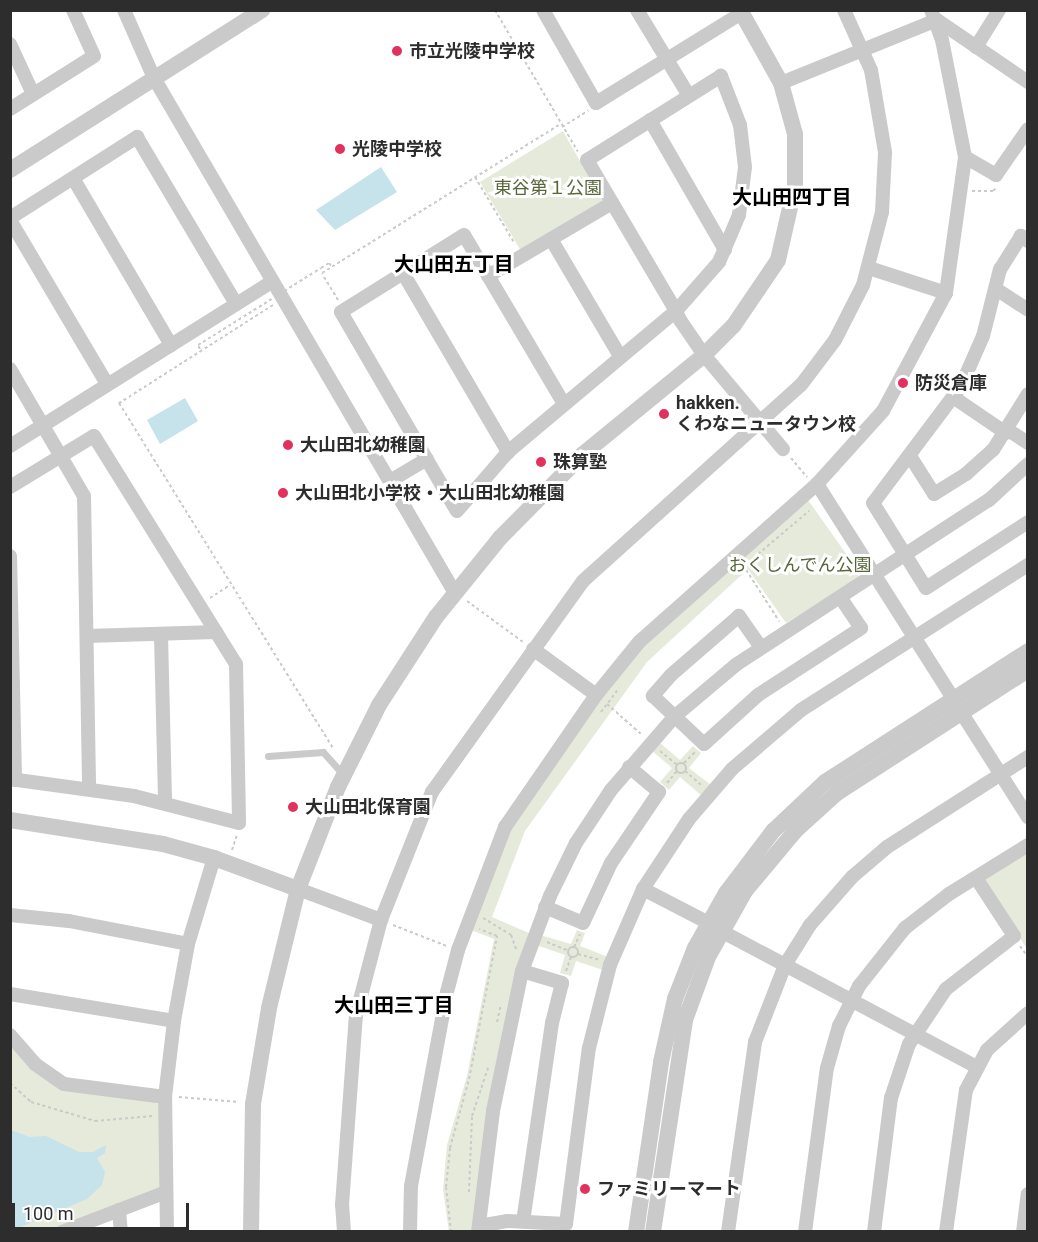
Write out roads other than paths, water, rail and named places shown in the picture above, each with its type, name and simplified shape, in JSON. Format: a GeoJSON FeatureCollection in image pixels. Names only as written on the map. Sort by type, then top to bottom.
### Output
{"type":"FeatureCollection","features":[{"type":"Feature","properties":{"kind":"street"},"geometry":{"type":"LineString","coordinates":[[124,10],[154,78],[455,592]]}},
{"type":"Feature","properties":{"kind":"street"},"geometry":{"type":"LineString","coordinates":[[10,170],[262,10]]}},
{"type":"Feature","properties":{"kind":"street"},"geometry":{"type":"LineString","coordinates":[[251,1232],[254,1104],[269,1008],[298,889],[344,775],[401,669],[455,592],[542,492],[704,355],[747,310],[768,279],[786,237],[796,158],[795,134],[781,83],[741,12],[596,103],[543,10]]}},
{"type":"Feature","properties":{"kind":"street"},"geometry":{"type":"LineString","coordinates":[[637,10],[689,96]]}},
{"type":"Feature","properties":{"kind":"street"},"geometry":{"type":"LineString","coordinates":[[344,1232],[342,1205],[356,1015],[381,920],[432,792],[532,649],[594,570],[760,422],[823,358],[845,323],[869,268],[882,213],[885,152],[880,108],[864,51],[844,10]]}},
{"type":"Feature","properties":{"kind":"street"},"geometry":{"type":"LineString","coordinates":[[976,46],[999,10]]}},
{"type":"Feature","properties":{"kind":"street"},"geometry":{"type":"LineString","coordinates":[[10,109],[94,56],[78,12]]}},
{"type":"Feature","properties":{"kind":"street"},"geometry":{"type":"LineString","coordinates":[[781,83],[864,51],[934,15]]}},
{"type":"Feature","properties":{"kind":"street"},"geometry":{"type":"LineString","coordinates":[[934,15],[1028,82]]}},
{"type":"Feature","properties":{"kind":"street"},"geometry":{"type":"LineString","coordinates":[[411,1232],[411,1186],[438,1032],[458,950],[505,827],[597,695],[645,635],[816,485],[883,411],[946,293],[965,157],[934,15]]}},
{"type":"Feature","properties":{"kind":"street"},"geometry":{"type":"LineString","coordinates":[[10,44],[33,94]]}},
{"type":"Feature","properties":{"kind":"street"},"geometry":{"type":"LineString","coordinates":[[564,404],[464,235],[341,312],[457,511],[508,452],[676,311],[702,285],[725,249],[739,215],[745,182],[740,125],[721,76],[587,160],[676,311],[704,355],[783,449]]}},
{"type":"Feature","properties":{"kind":"street"},"geometry":{"type":"LineString","coordinates":[[650,120],[725,249]]}},
{"type":"Feature","properties":{"kind":"street"},"geometry":{"type":"LineString","coordinates":[[965,157],[996,175],[1028,129]]}},
{"type":"Feature","properties":{"kind":"street"},"geometry":{"type":"LineString","coordinates":[[107,384],[10,219],[137,137],[236,304]]}},
{"type":"Feature","properties":{"kind":"street"},"geometry":{"type":"LineString","coordinates":[[73,178],[171,345]]}},
{"type":"Feature","properties":{"kind":"street"},"geometry":{"type":"LineString","coordinates":[[488,276],[612,203]]}},
{"type":"Feature","properties":{"kind":"street"},"geometry":{"type":"LineString","coordinates":[[1028,241],[1021,236],[1008,255],[978,351],[953,398],[873,503],[926,588],[1028,522]]}},
{"type":"Feature","properties":{"kind":"street"},"geometry":{"type":"LineString","coordinates":[[551,239],[620,356]]}},
{"type":"Feature","properties":{"kind":"street"},"geometry":{"type":"LineString","coordinates":[[869,268],[946,293]]}},
{"type":"Feature","properties":{"kind":"street"},"geometry":{"type":"LineString","coordinates":[[403,273],[508,452]]}},
{"type":"Feature","properties":{"kind":"street"},"geometry":{"type":"LineString","coordinates":[[10,446],[273,281]]}},
{"type":"Feature","properties":{"kind":"street"},"geometry":{"type":"LineString","coordinates":[[996,289],[1028,310]]}},
{"type":"Feature","properties":{"kind":"street"},"geometry":{"type":"LineString","coordinates":[[10,369],[84,496],[89,788]]}},
{"type":"Feature","properties":{"kind":"street"},"geometry":{"type":"LineString","coordinates":[[910,456],[934,494],[980,463],[1007,431],[1028,394]]}},
{"type":"Feature","properties":{"kind":"street"},"geometry":{"type":"LineString","coordinates":[[953,398],[1028,443]]}},
{"type":"Feature","properties":{"kind":"street"},"geometry":{"type":"LineString","coordinates":[[10,487],[93,436],[236,664],[239,823],[165,803],[89,788],[13,779],[10,556]]}},
{"type":"Feature","properties":{"kind":"street"},"geometry":{"type":"LineString","coordinates":[[390,481],[427,459]]}},
{"type":"Feature","properties":{"kind":"street"},"geometry":{"type":"LineString","coordinates":[[1028,464],[989,500],[760,646],[674,717],[629,767],[576,843],[545,907],[522,971],[493,1111],[478,1229],[523,1221],[566,1224],[589,1048],[610,965],[643,889],[689,819],[732,769],[801,710],[1028,565]]}},
{"type":"Feature","properties":{"kind":"street"},"geometry":{"type":"LineString","coordinates":[[816,485],[915,637],[999,775],[1028,817]]}},
{"type":"Feature","properties":{"kind":"street"},"geometry":{"type":"LineString","coordinates":[[760,646],[739,616],[671,675],[653,696],[704,744],[758,695],[861,628],[840,597]]}},
{"type":"Feature","properties":{"kind":"street"},"geometry":{"type":"LineString","coordinates":[[87,636],[216,632]]}},
{"type":"Feature","properties":{"kind":"street"},"geometry":{"type":"LineString","coordinates":[[161,635],[165,803]]}},
{"type":"Feature","properties":{"kind":"street"},"geometry":{"type":"LineString","coordinates":[[532,649],[597,695]]}},
{"type":"Feature","properties":{"kind":"street"},"geometry":{"type":"LineString","coordinates":[[957,705],[1028,651]]}},
{"type":"Feature","properties":{"kind":"street"},"geometry":{"type":"LineString","coordinates":[[636,1232],[668,1026],[683,977],[715,927],[746,865],[800,804],[853,762],[957,705],[1028,670]]}},
{"type":"Feature","properties":{"kind":"street"},"geometry":{"type":"LineString","coordinates":[[728,1232],[752,1057],[765,1011],[785,965],[826,904],[868,863],[1028,757]]}},
{"type":"Feature","properties":{"kind":"street"},"geometry":{"type":"LineString","coordinates":[[545,907],[583,923],[611,863],[659,792],[629,767]]}},
{"type":"Feature","properties":{"kind":"street"},"geometry":{"type":"LineString","coordinates":[[10,820],[133,838],[214,858],[381,920]]}},
{"type":"Feature","properties":{"kind":"street"},"geometry":{"type":"LineString","coordinates":[[805,1232],[827,1068],[851,1000],[873,963],[896,936],[976,878],[1028,845]]}},
{"type":"Feature","properties":{"kind":"street"},"geometry":{"type":"LineString","coordinates":[[167,1232],[165,1096],[174,1021],[188,944],[214,858]]}},
{"type":"Feature","properties":{"kind":"street"},"geometry":{"type":"LineString","coordinates":[[874,1232],[891,1098],[899,1066],[914,1034],[955,980],[1014,936],[976,878]]}},
{"type":"Feature","properties":{"kind":"street"},"geometry":{"type":"LineString","coordinates":[[643,889],[977,1067]]}},
{"type":"Feature","properties":{"kind":"street"},"geometry":{"type":"LineString","coordinates":[[10,915],[69,921],[188,944]]}},
{"type":"Feature","properties":{"kind":"street"},"geometry":{"type":"LineString","coordinates":[[653,1232],[685,1020],[715,927]]}},
{"type":"Feature","properties":{"kind":"street"},"geometry":{"type":"LineString","coordinates":[[522,971],[562,982],[552,1023],[523,1221]]}},
{"type":"Feature","properties":{"kind":"street"},"geometry":{"type":"LineString","coordinates":[[10,994],[174,1021]]}},
{"type":"Feature","properties":{"kind":"street"},"geometry":{"type":"LineString","coordinates":[[946,1232],[962,1108],[977,1067],[1002,1032],[1028,1013]]}},
{"type":"Feature","properties":{"kind":"street"},"geometry":{"type":"LineString","coordinates":[[10,1035],[35,1064],[64,1084],[165,1096]]}},
{"type":"Feature","properties":{"kind":"street"},"geometry":{"type":"LineString","coordinates":[[66,1231],[166,1192]]}},
{"type":"Feature","properties":{"kind":"street"},"geometry":{"type":"LineString","coordinates":[[1023,1232],[1028,1194]]}},
{"type":"Feature","properties":{"kind":"street"},"geometry":{"type":"LineString","coordinates":[[119,1210],[121,1232]]}},
{"type":"Feature","properties":{"kind":"lane"},"geometry":{"type":"LineString","coordinates":[[268,756],[323,752],[344,775]]}},
{"type":"Feature","properties":{"kind":"water"},"geometry":{"type":"Polygon","coordinates":[[[381,167],[397,192],[335,230],[316,210],[381,167]]]}},
{"type":"Feature","properties":{"kind":"water"},"geometry":{"type":"Polygon","coordinates":[[[185,398],[198,421],[160,444],[147,420],[185,398]]]}},
{"type":"Feature","properties":{"kind":"water"},"geometry":{"type":"Polygon","coordinates":[[[11,1130],[30,1137],[46,1136],[79,1152],[93,1152],[106,1145],[105,1153],[97,1158],[105,1172],[102,1185],[87,1199],[11,1231],[11,1130]]]}},
{"type":"Feature","properties":{"kind":"place","name":"市立光陵中学校"},"geometry":{"type":"Point","coordinates":[397,51]}},
{"type":"Feature","properties":{"kind":"place","name":"光陵中学校"},"geometry":{"type":"Point","coordinates":[340,149]}},
{"type":"Feature","properties":{"kind":"place","name":"防災倉庫"},"geometry":{"type":"Point","coordinates":[903,383]}},
{"type":"Feature","properties":{"kind":"place","name":"hakken. くわなニュータウン校"},"geometry":{"type":"Point","coordinates":[664,414]}},
{"type":"Feature","properties":{"kind":"place","name":"大山田北幼稚園"},"geometry":{"type":"Point","coordinates":[288,445]}},
{"type":"Feature","properties":{"kind":"place","name":"珠算塾"},"geometry":{"type":"Point","coordinates":[541,462]}},
{"type":"Feature","properties":{"kind":"place","name":"大山田北小学校・大山田北幼稚園"},"geometry":{"type":"Point","coordinates":[283,493]}},
{"type":"Feature","properties":{"kind":"place","name":"大山田北保育園"},"geometry":{"type":"Point","coordinates":[293,807]}},
{"type":"Feature","properties":{"kind":"place","name":"ファミリーマート"},"geometry":{"type":"Point","coordinates":[585,1189]}},
{"type":"Feature","properties":{"kind":"district","name":"大山田四丁目"},"geometry":{"type":"Point","coordinates":[792,197]}},
{"type":"Feature","properties":{"kind":"district","name":"大山田五丁目"},"geometry":{"type":"Point","coordinates":[454,264]}},
{"type":"Feature","properties":{"kind":"district","name":"大山田三丁目"},"geometry":{"type":"Point","coordinates":[394,1005]}},
{"type":"Feature","properties":{"kind":"park label","name":"東谷第１公園"},"geometry":{"type":"Point","coordinates":[548,188]}},
{"type":"Feature","properties":{"kind":"park label","name":"おくしんでん公園"},"geometry":{"type":"Point","coordinates":[800,565]}}]}
